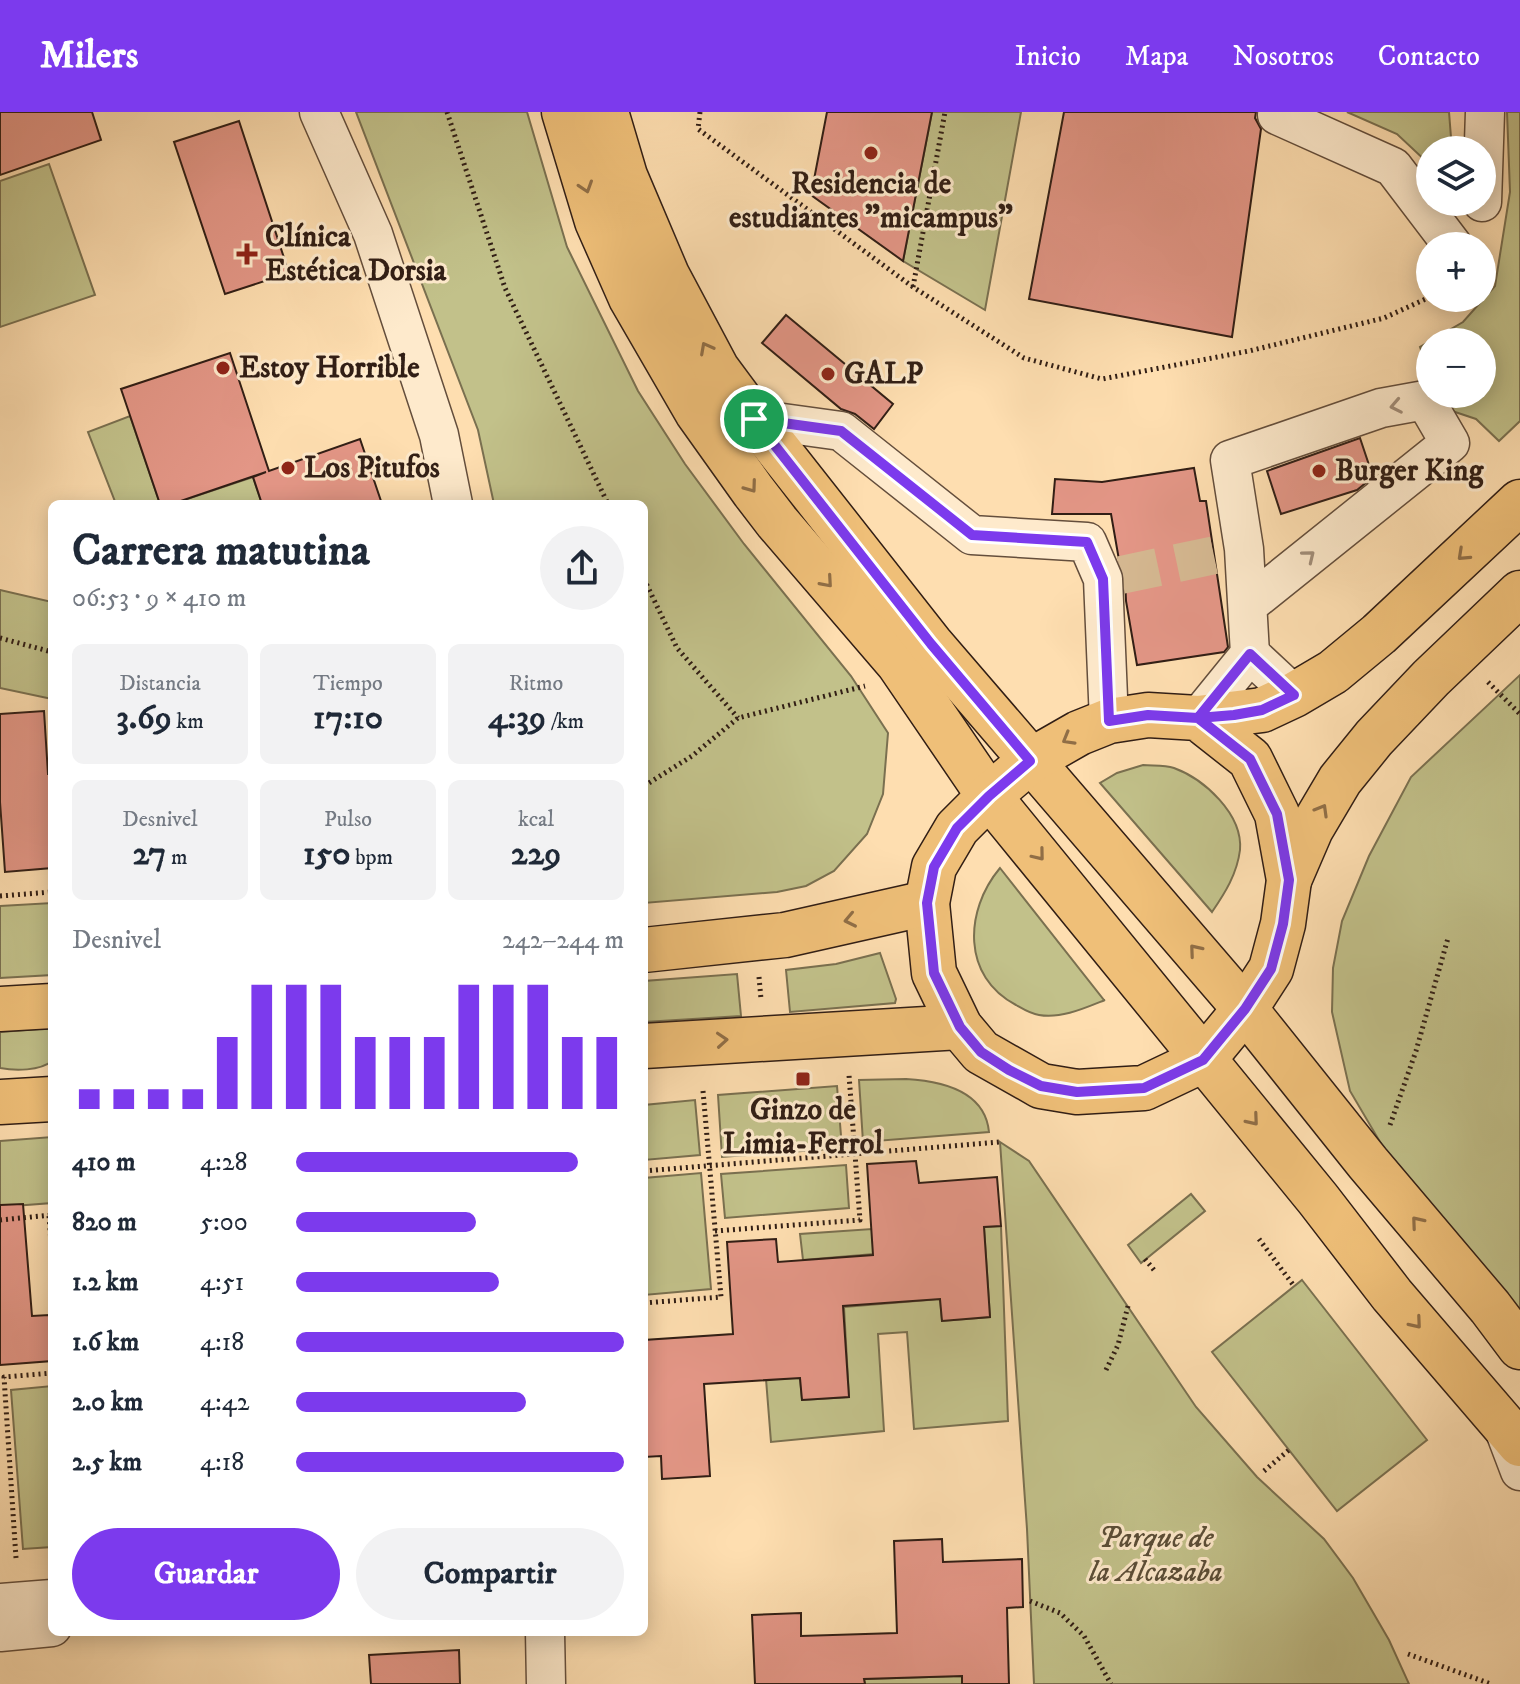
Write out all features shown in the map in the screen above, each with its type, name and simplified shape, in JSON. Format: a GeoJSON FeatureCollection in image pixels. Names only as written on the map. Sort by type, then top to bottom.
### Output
{"type":"FeatureCollection","features":[{"type":"Feature","properties":{"kind":"main road"},"geometry":{"type":"LineString","coordinates":[[564,112],[584,183],[611,253],[643,321],[689,399],[777,522],[899,664],[989,796],[1318,1199],[1392,1295],[1510,1432]]}},
{"type":"Feature","properties":{"kind":"main road"},"geometry":{"type":"LineString","coordinates":[[606,112],[625,176],[667,275],[717,369],[754,419],[931,644],[1245,1009],[1520,1347]]}},
{"type":"Feature","properties":{"kind":"main road"},"geometry":{"type":"LineString","coordinates":[[1520,502],[1379,634],[1333,672],[1294,695],[1262,710],[1198,718],[1148,715],[1109,721],[1079,733],[1030,761],[989,796],[957,828],[934,867],[927,903],[934,973],[960,1027],[981,1052],[1009,1070],[1041,1086],[1077,1092],[1144,1088],[1203,1060],[1245,1009],[1271,969],[1283,924],[1289,880],[1311,829],[1340,780],[1374,738],[1431,678],[1520,593]]}},
{"type":"Feature","properties":{"kind":"main road"},"geometry":{"type":"LineString","coordinates":[[1198,718],[1250,759],[1277,814],[1289,880]]}},
{"type":"Feature","properties":{"kind":"main road"},"geometry":{"type":"LineString","coordinates":[[648,950],[785,935],[927,903]]}},
{"type":"Feature","properties":{"kind":"main road"},"geometry":{"type":"LineString","coordinates":[[0,1009],[48,1006]]}},
{"type":"Feature","properties":{"kind":"main road"},"geometry":{"type":"LineString","coordinates":[[648,1046],[960,1027]]}},
{"type":"Feature","properties":{"kind":"main road"},"geometry":{"type":"LineString","coordinates":[[0,1102],[48,1099]]}},
{"type":"Feature","properties":{"kind":"street"},"geometry":{"type":"LineString","coordinates":[[319,112],[373,234],[439,435],[452,500]]}},
{"type":"Feature","properties":{"kind":"street"},"geometry":{"type":"LineString","coordinates":[[1484,136],[1485,112]]}},
{"type":"Feature","properties":{"kind":"street"},"geometry":{"type":"LineString","coordinates":[[1277,115],[1393,167],[1442,232]]}},
{"type":"Feature","properties":{"kind":"street"},"geometry":{"type":"LineString","coordinates":[[1198,718],[1250,654],[1248,605],[1230,552],[1230,460],[1381,408],[1425,400],[1450,443],[1248,605]]}},
{"type":"Feature","properties":{"kind":"street"},"geometry":{"type":"LineString","coordinates":[[754,419],[841,431],[972,535],[1087,542],[1112,577],[1109,721]]}},
{"type":"Feature","properties":{"kind":"street"},"geometry":{"type":"LineString","coordinates":[[1250,654],[1294,695]]}},
{"type":"Feature","properties":{"kind":"street"},"geometry":{"type":"LineString","coordinates":[[1510,1432],[1520,1471]]}},
{"type":"Feature","properties":{"kind":"street"},"geometry":{"type":"LineString","coordinates":[[0,1603],[48,1599]]}},
{"type":"Feature","properties":{"kind":"street"},"geometry":{"type":"LineString","coordinates":[[0,1632],[48,1627]]}},
{"type":"Feature","properties":{"kind":"street"},"geometry":{"type":"LineString","coordinates":[[545,1636],[546,1684]]}},
{"type":"Feature","properties":{"kind":"path"},"geometry":{"type":"LineString","coordinates":[[447,112],[505,288],[606,500]]}},
{"type":"Feature","properties":{"kind":"path"},"geometry":{"type":"LineString","coordinates":[[700,112],[698,129],[913,287],[1024,358],[1102,379],[1249,351],[1384,318],[1416,303]]}},
{"type":"Feature","properties":{"kind":"path"},"geometry":{"type":"LineString","coordinates":[[913,287],[945,112]]}},
{"type":"Feature","properties":{"kind":"path"},"geometry":{"type":"LineString","coordinates":[[648,587],[677,648],[738,718]]}},
{"type":"Feature","properties":{"kind":"path"},"geometry":{"type":"LineString","coordinates":[[0,638],[48,651]]}},
{"type":"Feature","properties":{"kind":"path"},"geometry":{"type":"LineString","coordinates":[[1488,682],[1520,714]]}},
{"type":"Feature","properties":{"kind":"path"},"geometry":{"type":"LineString","coordinates":[[648,784],[692,756],[738,718],[864,687]]}},
{"type":"Feature","properties":{"kind":"path"},"geometry":{"type":"LineString","coordinates":[[0,896],[48,892]]}},
{"type":"Feature","properties":{"kind":"path"},"geometry":{"type":"LineString","coordinates":[[1387,1135],[1416,1051],[1448,938]]}},
{"type":"Feature","properties":{"kind":"path"},"geometry":{"type":"LineString","coordinates":[[759,971],[762,1011]]}},
{"type":"Feature","properties":{"kind":"path"},"geometry":{"type":"LineString","coordinates":[[715,1231],[860,1220],[848,1070]]}},
{"type":"Feature","properties":{"kind":"path"},"geometry":{"type":"LineString","coordinates":[[648,1303],[721,1297],[703,1091]]}},
{"type":"Feature","properties":{"kind":"path"},"geometry":{"type":"LineString","coordinates":[[648,1171],[1000,1142]]}},
{"type":"Feature","properties":{"kind":"path"},"geometry":{"type":"LineString","coordinates":[[0,1220],[48,1216]]}},
{"type":"Feature","properties":{"kind":"path"},"geometry":{"type":"LineString","coordinates":[[1259,1239],[1294,1286]]}},
{"type":"Feature","properties":{"kind":"path"},"geometry":{"type":"LineString","coordinates":[[1145,1259],[1154,1270]]}},
{"type":"Feature","properties":{"kind":"path"},"geometry":{"type":"LineString","coordinates":[[1106,1370],[1118,1345],[1128,1306]]}},
{"type":"Feature","properties":{"kind":"path"},"geometry":{"type":"LineString","coordinates":[[16,1558],[4,1377],[48,1373]]}},
{"type":"Feature","properties":{"kind":"path"},"geometry":{"type":"LineString","coordinates":[[1264,1471],[1289,1450]]}},
{"type":"Feature","properties":{"kind":"path"},"geometry":{"type":"LineString","coordinates":[[1030,1601],[1060,1613],[1084,1636],[1111,1684]]}},
{"type":"Feature","properties":{"kind":"path"},"geometry":{"type":"LineString","coordinates":[[1408,1654],[1491,1684]]}},
{"type":"Feature","properties":{"kind":"green space"},"geometry":{"type":"Polygon","coordinates":[[[356,112],[527,112],[567,247],[638,391],[685,464],[744,544],[851,676],[888,733],[883,794],[867,834],[834,871],[806,886],[777,892],[648,903],[648,500],[493,500],[478,430],[356,112]]]}},
{"type":"Feature","properties":{"kind":"green space"},"geometry":{"type":"Polygon","coordinates":[[[932,112],[1021,112],[985,310],[903,261],[932,112]]]}},
{"type":"Feature","properties":{"kind":"green space"},"geometry":{"type":"Polygon","coordinates":[[[1347,112],[1449,112],[1451,136],[1416,136],[1416,152],[1397,134],[1347,112]]]}},
{"type":"Feature","properties":{"kind":"green space"},"geometry":{"type":"Polygon","coordinates":[[[1507,112],[1520,112],[1520,421],[1499,441],[1476,419],[1443,408],[1496,408],[1496,328],[1453,328],[1472,312],[1496,312],[1496,280],[1510,192],[1507,112]]]}},
{"type":"Feature","properties":{"kind":"green space"},"geometry":{"type":"Polygon","coordinates":[[[49,164],[95,295],[0,327],[0,181],[49,164]]]}},
{"type":"Feature","properties":{"kind":"green space"},"geometry":{"type":"Polygon","coordinates":[[[130,416],[159,500],[114,500],[88,432],[130,416]]]}},
{"type":"Feature","properties":{"kind":"green space"},"geometry":{"type":"Polygon","coordinates":[[[253,477],[261,500],[184,500],[253,477]]]}},
{"type":"Feature","properties":{"kind":"green space"},"geometry":{"type":"Polygon","coordinates":[[[0,590],[48,601],[48,698],[0,688],[0,590]]]}},
{"type":"Feature","properties":{"kind":"green space"},"geometry":{"type":"Polygon","coordinates":[[[1520,675],[1520,1315],[1383,1147],[1350,1091],[1332,1012],[1333,968],[1342,921],[1369,856],[1411,777],[1520,675]]]}},
{"type":"Feature","properties":{"kind":"green space"},"geometry":{"type":"Polygon","coordinates":[[[1143,765],[1174,768],[1197,780],[1219,800],[1235,824],[1240,850],[1236,867],[1212,912],[1100,783],[1117,773],[1143,765]]]}},
{"type":"Feature","properties":{"kind":"green space"},"geometry":{"type":"Polygon","coordinates":[[[1000,868],[1105,1000],[1064,1014],[1036,1014],[998,993],[986,978],[974,942],[975,923],[988,885],[1000,868]]]}},
{"type":"Feature","properties":{"kind":"green space"},"geometry":{"type":"Polygon","coordinates":[[[48,903],[48,975],[0,978],[0,906],[48,903]]]}},
{"type":"Feature","properties":{"kind":"green space"},"geometry":{"type":"Polygon","coordinates":[[[880,953],[895,1003],[790,1012],[786,970],[836,964],[880,953]]]}},
{"type":"Feature","properties":{"kind":"green space"},"geometry":{"type":"Polygon","coordinates":[[[737,974],[741,1016],[648,1022],[648,981],[737,974]]]}},
{"type":"Feature","properties":{"kind":"green space"},"geometry":{"type":"Polygon","coordinates":[[[48,1028],[48,1063],[27,1069],[0,1068],[0,1032],[48,1028]]]}},
{"type":"Feature","properties":{"kind":"green space"},"geometry":{"type":"Polygon","coordinates":[[[906,1079],[947,1086],[970,1098],[986,1118],[989,1132],[863,1142],[859,1080],[906,1079]]]}},
{"type":"Feature","properties":{"kind":"green space"},"geometry":{"type":"Polygon","coordinates":[[[837,1086],[842,1148],[722,1157],[718,1095],[837,1086]]]}},
{"type":"Feature","properties":{"kind":"green space"},"geometry":{"type":"Polygon","coordinates":[[[695,1100],[700,1155],[648,1160],[648,1105],[695,1100]]]}},
{"type":"Feature","properties":{"kind":"green space"},"geometry":{"type":"Polygon","coordinates":[[[48,1137],[48,1203],[0,1207],[0,1141],[48,1137]]]}},
{"type":"Feature","properties":{"kind":"green space","name":"Parque de la Alcazaba"},"geometry":{"type":"Polygon","coordinates":[[[1000,1142],[1029,1161],[1196,1407],[1257,1477],[1324,1539],[1353,1578],[1389,1640],[1409,1684],[1034,1684],[1027,1529],[1000,1142]]]}},
{"type":"Feature","properties":{"kind":"green space"},"geometry":{"type":"Polygon","coordinates":[[[846,1165],[849,1208],[725,1218],[721,1174],[846,1165]]]}},
{"type":"Feature","properties":{"kind":"green space"},"geometry":{"type":"Polygon","coordinates":[[[701,1173],[711,1289],[648,1295],[648,1178],[701,1173]]]}},
{"type":"Feature","properties":{"kind":"green space"},"geometry":{"type":"Polygon","coordinates":[[[1191,1194],[1205,1211],[1141,1263],[1128,1245],[1191,1194]]]}},
{"type":"Feature","properties":{"kind":"green space"},"geometry":{"type":"Polygon","coordinates":[[[1001,1226],[1008,1421],[914,1429],[907,1332],[878,1334],[884,1431],[771,1442],[766,1379],[800,1378],[802,1400],[849,1397],[844,1307],[940,1299],[942,1321],[990,1317],[984,1227],[1001,1226]]]}},
{"type":"Feature","properties":{"kind":"green space"},"geometry":{"type":"Polygon","coordinates":[[[872,1229],[874,1254],[803,1260],[800,1234],[872,1229]]]}},
{"type":"Feature","properties":{"kind":"green space"},"geometry":{"type":"Polygon","coordinates":[[[1302,1280],[1427,1440],[1337,1511],[1212,1352],[1302,1280]]]}},
{"type":"Feature","properties":{"kind":"green space"},"geometry":{"type":"Polygon","coordinates":[[[48,1386],[48,1547],[23,1549],[11,1390],[48,1386]]]}},
{"type":"Feature","properties":{"kind":"green space"},"geometry":{"type":"Polygon","coordinates":[[[962,1676],[962,1684],[865,1684],[864,1679],[962,1676]]]}},
{"type":"Feature","properties":{"kind":"building"},"geometry":{"type":"Polygon","coordinates":[[[0,112],[92,112],[101,140],[0,175],[0,112]]]}},
{"type":"Feature","properties":{"kind":"building","name":"Residencia de estudiantes \"micampus\""},"geometry":{"type":"Polygon","coordinates":[[[827,112],[932,112],[903,261],[811,195],[827,112]]]}},
{"type":"Feature","properties":{"kind":"building"},"geometry":{"type":"Polygon","coordinates":[[[1064,112],[1256,112],[1255,118],[1261,129],[1232,337],[1029,299],[1064,112]]]}},
{"type":"Feature","properties":{"kind":"building"},"geometry":{"type":"Polygon","coordinates":[[[239,121],[289,273],[225,294],[174,142],[239,121]]]}},
{"type":"Feature","properties":{"kind":"building","name":"GALP"},"geometry":{"type":"Polygon","coordinates":[[[786,315],[893,404],[874,429],[855,414],[841,409],[762,343],[786,315]]]}},
{"type":"Feature","properties":{"kind":"building"},"geometry":{"type":"Polygon","coordinates":[[[230,353],[269,471],[360,439],[381,500],[261,500],[253,477],[266,472],[184,500],[159,500],[121,389],[230,353]]]}},
{"type":"Feature","properties":{"kind":"building","name":"Burger King"},"geometry":{"type":"Polygon","coordinates":[[[1360,438],[1373,477],[1357,490],[1281,514],[1267,471],[1360,438]]]}},
{"type":"Feature","properties":{"kind":"building"},"geometry":{"type":"Polygon","coordinates":[[[1194,468],[1200,501],[1206,501],[1228,647],[1224,652],[1137,665],[1125,578],[1111,514],[1052,514],[1055,479],[1102,482],[1194,468]]]}},
{"type":"Feature","properties":{"kind":"building"},"geometry":{"type":"Polygon","coordinates":[[[44,711],[48,868],[5,872],[0,802],[0,714],[44,711]]]}},
{"type":"Feature","properties":{"kind":"building"},"geometry":{"type":"Polygon","coordinates":[[[916,1161],[919,1183],[997,1177],[1001,1226],[984,1227],[990,1317],[942,1321],[940,1299],[843,1306],[849,1397],[802,1400],[800,1378],[704,1384],[710,1476],[662,1479],[661,1456],[648,1457],[648,1340],[733,1334],[727,1242],[776,1239],[778,1262],[873,1255],[867,1164],[916,1161]]]}},
{"type":"Feature","properties":{"kind":"building"},"geometry":{"type":"Polygon","coordinates":[[[23,1204],[32,1316],[48,1315],[48,1361],[0,1365],[0,1205],[23,1204]]]}},
{"type":"Feature","properties":{"kind":"building"},"geometry":{"type":"Polygon","coordinates":[[[942,1539],[943,1562],[1022,1559],[1023,1607],[1007,1608],[1009,1684],[962,1684],[962,1676],[864,1679],[865,1684],[755,1684],[752,1615],[801,1613],[801,1636],[897,1633],[894,1541],[942,1539]]]}},
{"type":"Feature","properties":{"kind":"building"},"geometry":{"type":"Polygon","coordinates":[[[459,1650],[460,1684],[371,1684],[369,1655],[459,1650]]]}},
{"type":"Feature","properties":{"kind":"tunnel"},"geometry":{"type":"LineString","coordinates":[[1121,575],[1215,555]]}},
{"type":"Feature","properties":{"kind":"place","name":"Residencia de estudiantes \"micampus\""},"geometry":{"type":"Point","coordinates":[871,153]}},
{"type":"Feature","properties":{"kind":"place","name":"Clínica Estética Dorsia"},"geometry":{"type":"Point","coordinates":[247,254]}},
{"type":"Feature","properties":{"kind":"place","name":"Estoy Horrible"},"geometry":{"type":"Point","coordinates":[223,368]}},
{"type":"Feature","properties":{"kind":"place","name":"GALP"},"geometry":{"type":"Point","coordinates":[828,374]}},
{"type":"Feature","properties":{"kind":"place","name":"Los Pitufos"},"geometry":{"type":"Point","coordinates":[288,468]}},
{"type":"Feature","properties":{"kind":"place","name":"Burger King"},"geometry":{"type":"Point","coordinates":[1319,471]}},
{"type":"Feature","properties":{"kind":"place","name":"Ginzo de Limia-Ferrol"},"geometry":{"type":"Point","coordinates":[803,1079]}},
{"type":"Feature","properties":{"kind":"route"},"geometry":{"type":"LineString","coordinates":[[754,419],[841,431],[972,535],[1087,542],[1103,579],[1109,721],[1148,715],[1198,718],[1234,715],[1262,710],[1294,695],[1250,654],[1198,718],[1250,759],[1277,814],[1289,880],[1283,924],[1271,969],[1245,1009],[1203,1060],[1144,1088],[1077,1092],[1041,1086],[1009,1070],[981,1052],[960,1027],[934,973],[927,903],[934,867],[957,828],[1030,761],[931,644],[754,419]]}}]}
